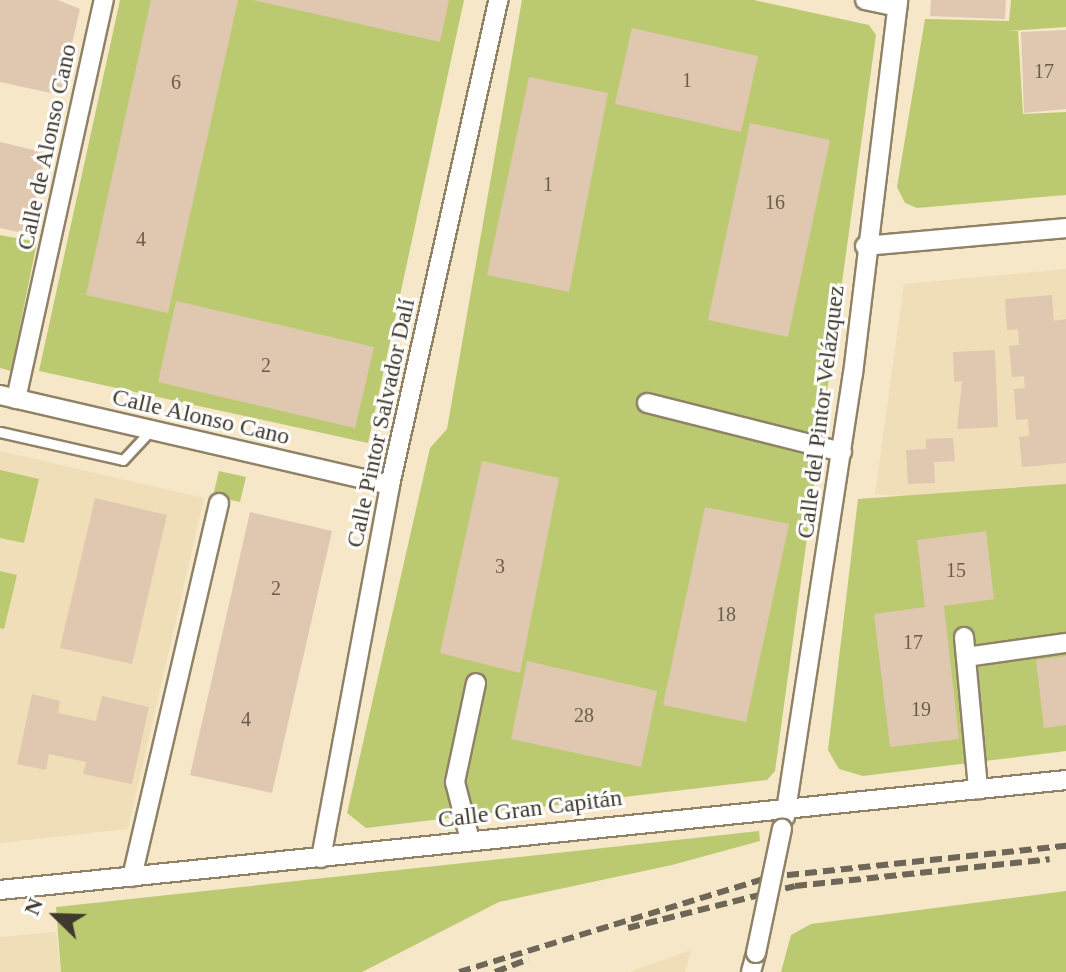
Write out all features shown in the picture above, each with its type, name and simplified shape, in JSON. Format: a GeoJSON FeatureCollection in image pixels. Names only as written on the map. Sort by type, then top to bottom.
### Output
{"type":"FeatureCollection","features":[{"type":"Feature","properties":{"kind":"street","name":"Calle de Alonso Cano"},"geometry":{"type":"LineString","coordinates":[[8,397],[104,0]]}},
{"type":"Feature","properties":{"kind":"street","name":"Calle Pintor Salvador Dalí"},"geometry":{"type":"LineString","coordinates":[[321,858],[390,485],[498,0]]}},
{"type":"Feature","properties":{"kind":"street"},"geometry":{"type":"LineString","coordinates":[[865,0],[897,4]]}},
{"type":"Feature","properties":{"kind":"street","name":"Calle del Pintor Velázquez"},"geometry":{"type":"LineString","coordinates":[[751,972],[788,808],[842,452],[897,4]]}},
{"type":"Feature","properties":{"kind":"street"},"geometry":{"type":"LineString","coordinates":[[865,246],[1066,228]]}},
{"type":"Feature","properties":{"kind":"street","name":"Calle Alonso Cano"},"geometry":{"type":"LineString","coordinates":[[8,397],[390,485]]}},
{"type":"Feature","properties":{"kind":"street"},"geometry":{"type":"LineString","coordinates":[[647,403],[842,452]]}},
{"type":"Feature","properties":{"kind":"street"},"geometry":{"type":"LineString","coordinates":[[132,877],[219,503]]}},
{"type":"Feature","properties":{"kind":"street"},"geometry":{"type":"LineString","coordinates":[[964,637],[978,789]]}},
{"type":"Feature","properties":{"kind":"street"},"geometry":{"type":"LineString","coordinates":[[966,657],[1066,643]]}},
{"type":"Feature","properties":{"kind":"street"},"geometry":{"type":"LineString","coordinates":[[470,840],[455,782],[476,683]]}},
{"type":"Feature","properties":{"kind":"street","name":"Calle Gran Capitán"},"geometry":{"type":"LineString","coordinates":[[0,890],[1066,780]]}},
{"type":"Feature","properties":{"kind":"lane"},"geometry":{"type":"LineString","coordinates":[[0,432],[123,460],[151,430]]}},
{"type":"Feature","properties":{"kind":"shaded area"},"geometry":{"type":"Polygon","coordinates":[[[1066,269],[1066,484],[930,498],[875,494],[904,284],[1066,269]]]}},
{"type":"Feature","properties":{"kind":"shaded area"},"geometry":{"type":"Polygon","coordinates":[[[0,451],[204,498],[128,829],[0,843],[0,451]]]}},
{"type":"Feature","properties":{"kind":"shaded area"},"geometry":{"type":"Polygon","coordinates":[[[56,932],[61,972],[0,972],[0,937],[56,932]]]}},
{"type":"Feature","properties":{"kind":"shaded area"},"geometry":{"type":"Polygon","coordinates":[[[691,950],[685,972],[630,972],[691,950]]]}},
{"type":"Feature","properties":{"kind":"green space"},"geometry":{"type":"Polygon","coordinates":[[[120,0],[464,0],[368,443],[39,371],[120,0]]]}},
{"type":"Feature","properties":{"kind":"green space"},"geometry":{"type":"Polygon","coordinates":[[[522,0],[754,0],[869,25],[876,35],[775,771],[767,780],[366,828],[347,813],[430,448],[447,429],[522,0]]]}},
{"type":"Feature","properties":{"kind":"green space"},"geometry":{"type":"Polygon","coordinates":[[[1011,0],[1066,0],[1066,27],[1008,31],[1018,31],[1023,114],[1066,112],[1066,195],[917,208],[905,203],[897,187],[925,19],[1009,21],[1011,0]]]}},
{"type":"Feature","properties":{"kind":"green space"},"geometry":{"type":"Polygon","coordinates":[[[0,235],[37,242],[11,371],[0,368],[0,235]]]}},
{"type":"Feature","properties":{"kind":"green space"},"geometry":{"type":"Polygon","coordinates":[[[0,470],[39,479],[24,543],[0,538],[0,470]]]}},
{"type":"Feature","properties":{"kind":"green space"},"geometry":{"type":"Polygon","coordinates":[[[219,471],[246,477],[240,502],[213,496],[219,471]]]}},
{"type":"Feature","properties":{"kind":"green space"},"geometry":{"type":"Polygon","coordinates":[[[1066,484],[1066,751],[863,776],[839,769],[828,750],[858,499],[1066,484]]]}},
{"type":"Feature","properties":{"kind":"green space"},"geometry":{"type":"Polygon","coordinates":[[[0,571],[17,575],[4,629],[0,628],[0,571]]]}},
{"type":"Feature","properties":{"kind":"green space"},"geometry":{"type":"Polygon","coordinates":[[[759,831],[760,841],[672,865],[499,902],[362,972],[61,972],[56,907],[759,831]]]}},
{"type":"Feature","properties":{"kind":"green space"},"geometry":{"type":"Polygon","coordinates":[[[1066,891],[1066,972],[781,972],[791,935],[811,924],[1066,891]]]}},
{"type":"Feature","properties":{"kind":"building"},"geometry":{"type":"Polygon","coordinates":[[[0,0],[58,0],[80,9],[60,95],[0,82],[0,0]]]}},
{"type":"Feature","properties":{"kind":"building"},"geometry":{"type":"Polygon","coordinates":[[[151,0],[238,0],[168,313],[86,295],[151,0]]]}},
{"type":"Feature","properties":{"kind":"building"},"geometry":{"type":"Polygon","coordinates":[[[253,0],[449,0],[440,42],[253,0]]]}},
{"type":"Feature","properties":{"kind":"building"},"geometry":{"type":"Polygon","coordinates":[[[931,0],[1006,0],[1005,19],[930,16],[931,0]]]}},
{"type":"Feature","properties":{"kind":"building"},"geometry":{"type":"Polygon","coordinates":[[[632,28],[758,56],[741,132],[615,104],[632,28]]]}},
{"type":"Feature","properties":{"kind":"building"},"geometry":{"type":"Polygon","coordinates":[[[1066,30],[1066,109],[1024,113],[1021,32],[1066,30]]]}},
{"type":"Feature","properties":{"kind":"building"},"geometry":{"type":"Polygon","coordinates":[[[529,77],[608,93],[569,292],[487,275],[529,77]]]}},
{"type":"Feature","properties":{"kind":"building"},"geometry":{"type":"Polygon","coordinates":[[[750,123],[830,140],[788,337],[708,320],[750,123]]]}},
{"type":"Feature","properties":{"kind":"building"},"geometry":{"type":"Polygon","coordinates":[[[0,142],[46,153],[27,234],[0,228],[0,142]]]}},
{"type":"Feature","properties":{"kind":"building"},"geometry":{"type":"Polygon","coordinates":[[[1052,295],[1054,321],[1066,319],[1066,463],[1022,467],[1019,437],[1029,436],[1028,419],[1016,420],[1014,389],[1025,388],[1024,376],[1012,377],[1009,346],[1019,345],[1018,329],[1007,330],[1005,299],[1052,295]]]}},
{"type":"Feature","properties":{"kind":"building"},"geometry":{"type":"Polygon","coordinates":[[[176,301],[374,347],[355,428],[158,382],[176,301]]]}},
{"type":"Feature","properties":{"kind":"building"},"geometry":{"type":"Polygon","coordinates":[[[995,350],[998,427],[957,429],[962,381],[954,382],[953,352],[995,350]]]}},
{"type":"Feature","properties":{"kind":"building"},"geometry":{"type":"Polygon","coordinates":[[[953,438],[955,461],[934,462],[935,483],[908,484],[906,450],[926,449],[926,439],[953,438]]]}},
{"type":"Feature","properties":{"kind":"building"},"geometry":{"type":"Polygon","coordinates":[[[482,461],[559,478],[520,673],[440,653],[482,461]]]}},
{"type":"Feature","properties":{"kind":"building"},"geometry":{"type":"Polygon","coordinates":[[[95,498],[167,515],[132,664],[60,648],[95,498]]]}},
{"type":"Feature","properties":{"kind":"building"},"geometry":{"type":"Polygon","coordinates":[[[705,507],[789,524],[746,722],[663,705],[705,507]]]}},
{"type":"Feature","properties":{"kind":"building"},"geometry":{"type":"Polygon","coordinates":[[[250,512],[332,531],[272,793],[190,775],[250,512]]]}},
{"type":"Feature","properties":{"kind":"building"},"geometry":{"type":"Polygon","coordinates":[[[986,531],[994,599],[944,606],[959,739],[890,747],[874,614],[925,607],[917,540],[986,531]]]}},
{"type":"Feature","properties":{"kind":"building"},"geometry":{"type":"Polygon","coordinates":[[[1066,656],[1066,725],[1044,728],[1036,660],[1066,656]]]}},
{"type":"Feature","properties":{"kind":"building"},"geometry":{"type":"Polygon","coordinates":[[[527,661],[657,691],[641,767],[511,739],[527,661]]]}},
{"type":"Feature","properties":{"kind":"building"},"geometry":{"type":"Polygon","coordinates":[[[32,694],[60,701],[58,713],[96,721],[102,696],[149,707],[132,784],[83,774],[86,762],[49,754],[46,770],[17,764],[32,694]]]}},
{"type":"Feature","properties":{"kind":"railway"},"geometry":{"type":"LineString","coordinates":[[459,972],[769,877],[1066,846]]}},
{"type":"Feature","properties":{"kind":"railway"},"geometry":{"type":"LineString","coordinates":[[628,928],[795,886],[1050,859]]}},
{"type":"Feature","properties":{"kind":"railway"},"geometry":{"type":"LineString","coordinates":[[495,972],[529,959]]}}]}
